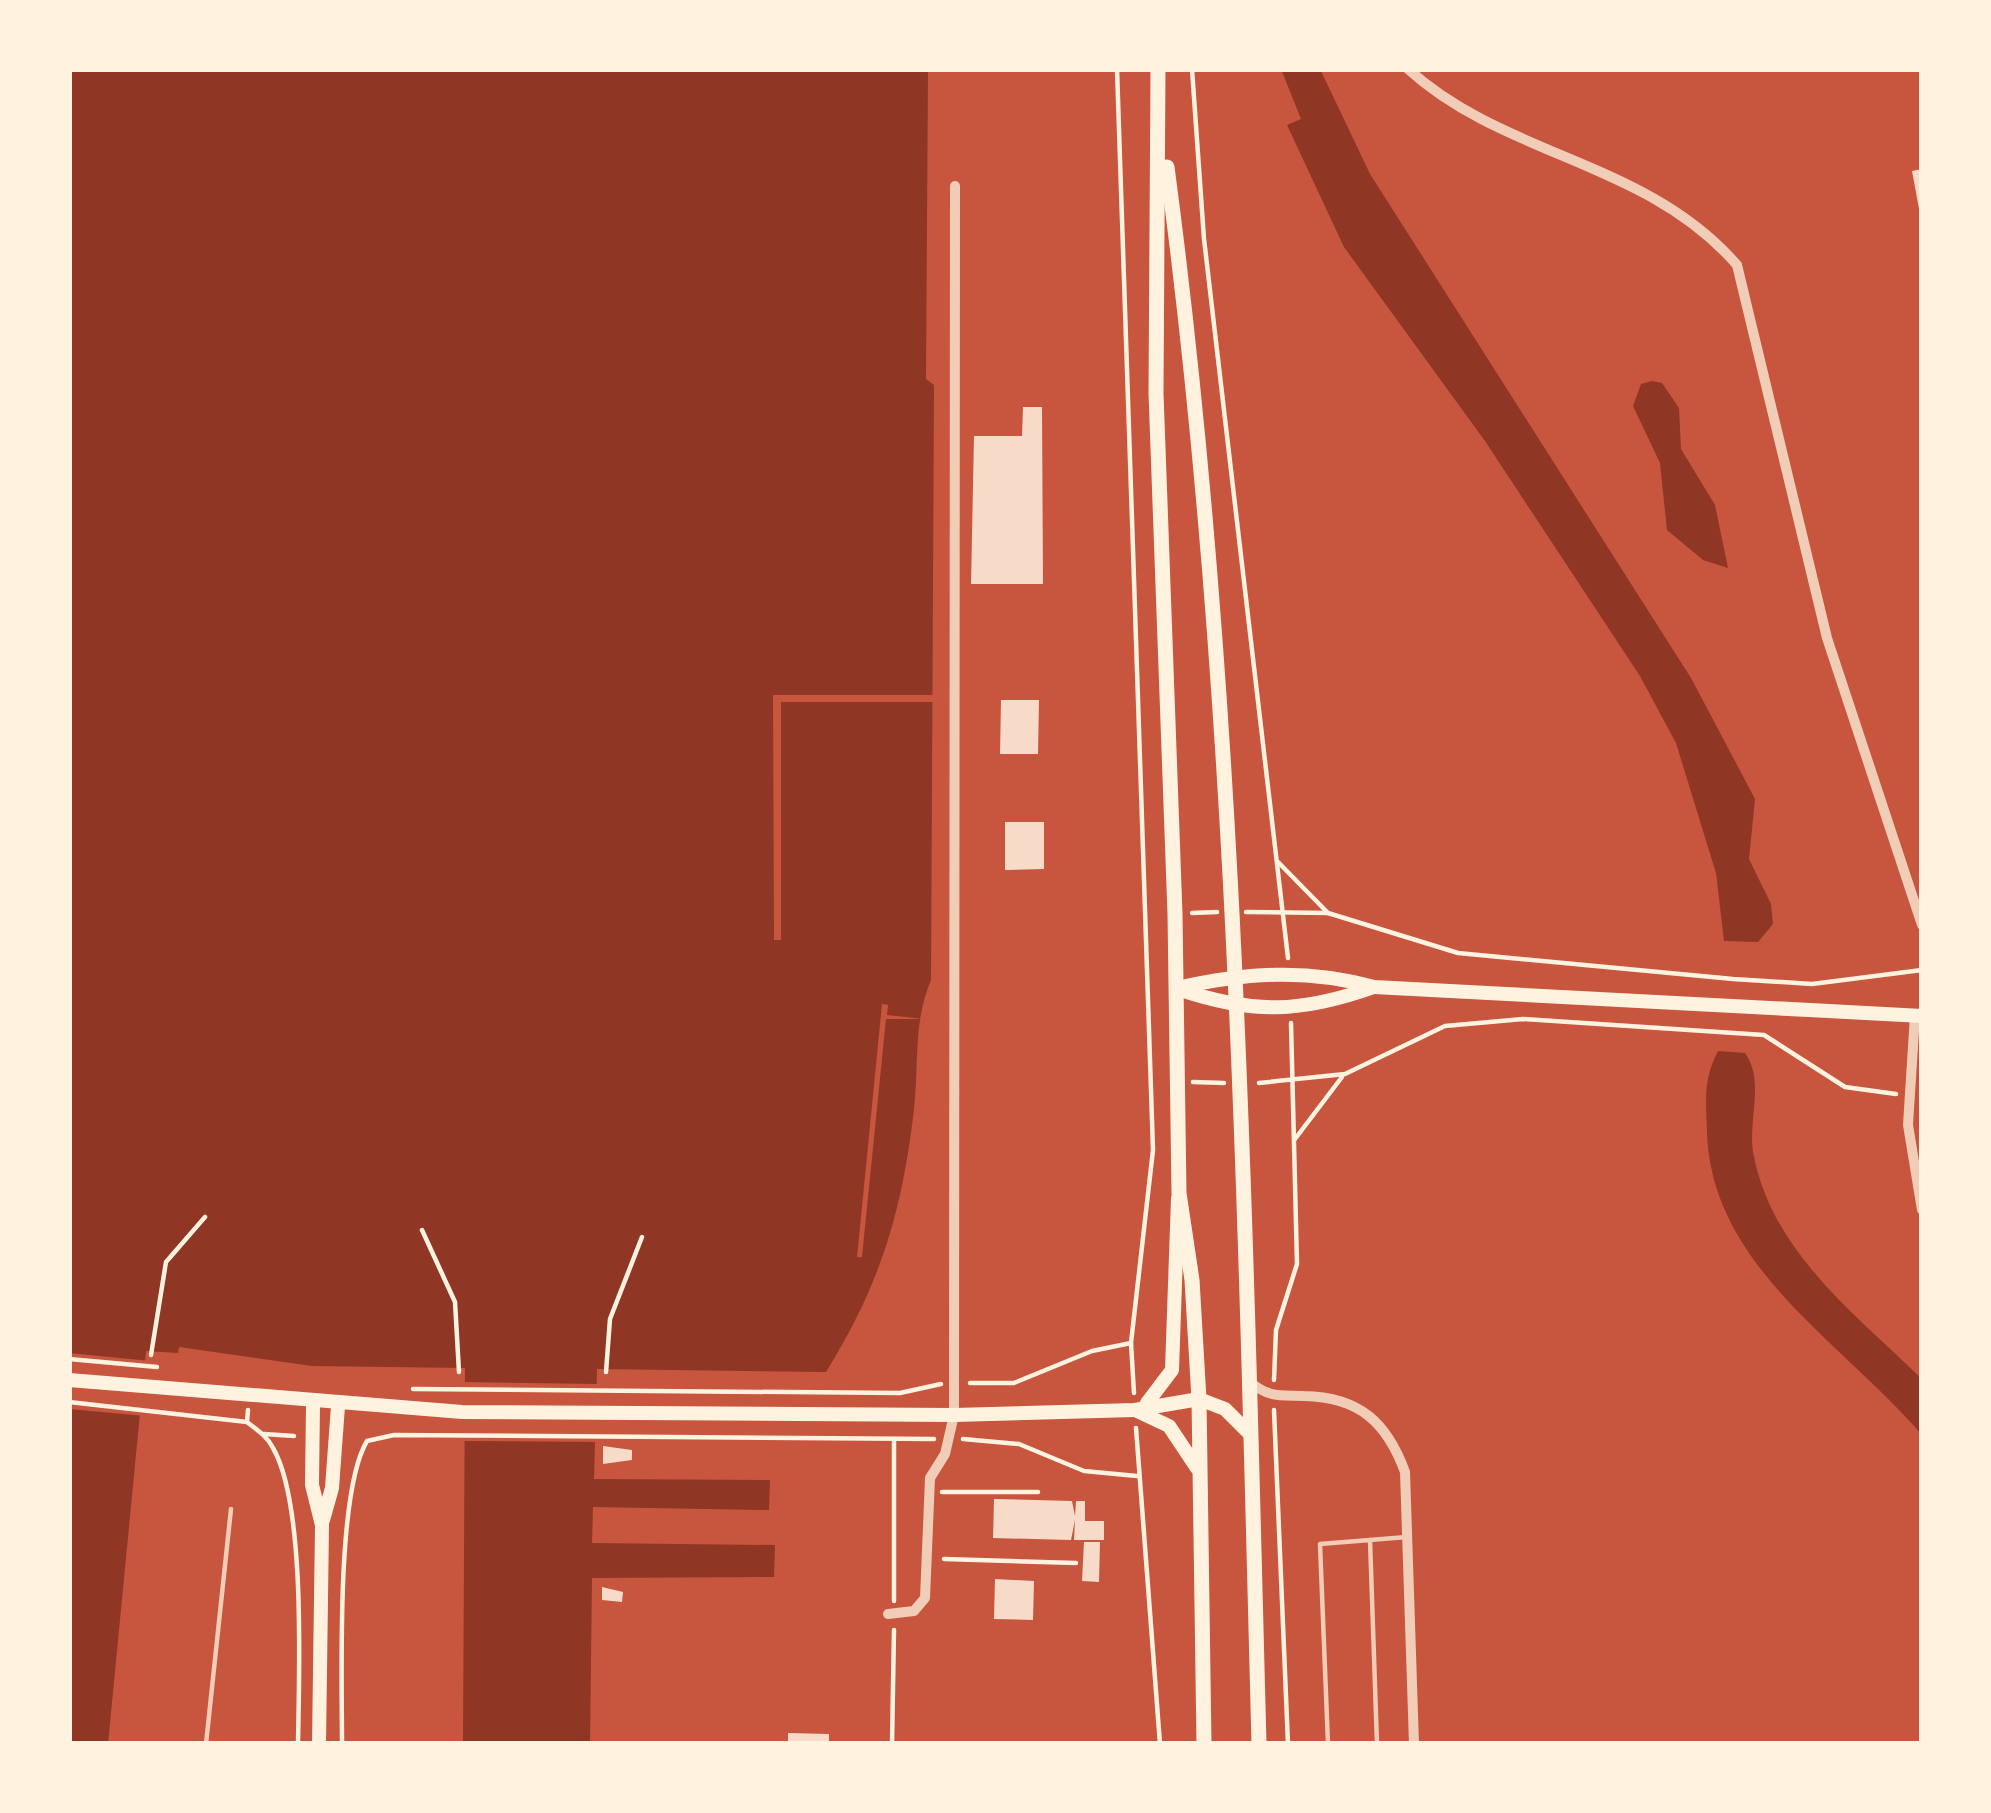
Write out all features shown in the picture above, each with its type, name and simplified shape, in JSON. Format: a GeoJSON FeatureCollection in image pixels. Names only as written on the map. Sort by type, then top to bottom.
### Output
{"type":"FeatureCollection","features":[{"type":"Feature","properties":{"kind":"main road"},"geometry":{"type":"LineString","coordinates":[[1158,69],[1156,393],[1175,914],[1179,1193],[1192,1280],[1199,1399],[1204,1744]]}},
{"type":"Feature","properties":{"kind":"main road"},"geometry":{"type":"LineString","coordinates":[[1160,112],[1197,393],[1235,912],[1259,1744]]}},
{"type":"Feature","properties":{"kind":"main road"},"geometry":{"type":"LineString","coordinates":[[1177,988],[1238,975],[1330,975],[1374,987],[1919,1015]]}},
{"type":"Feature","properties":{"kind":"main road"},"geometry":{"type":"LineString","coordinates":[[1177,988],[1237,1008],[1333,1002],[1374,987]]}},
{"type":"Feature","properties":{"kind":"main road"},"geometry":{"type":"LineString","coordinates":[[1141,1407],[1172,1370],[1173,1225],[1179,1193]]}},
{"type":"Feature","properties":{"kind":"main road"},"geometry":{"type":"LineString","coordinates":[[69,1380],[313,1404],[462,1412],[954,1415],[1141,1407],[1199,1399],[1225,1409],[1249,1433]]}},
{"type":"Feature","properties":{"kind":"main road"},"geometry":{"type":"LineString","coordinates":[[313,1404],[312,1485],[322,1525]]}},
{"type":"Feature","properties":{"kind":"main road"},"geometry":{"type":"LineString","coordinates":[[319,1744],[322,1525],[332,1488],[338,1406]]}},
{"type":"Feature","properties":{"kind":"main road"},"geometry":{"type":"LineString","coordinates":[[1141,1407],[1169,1426],[1197,1468]]}},
{"type":"Feature","properties":{"kind":"street"},"geometry":{"type":"LineString","coordinates":[[1408,69],[1480,117],[1666,202],[1704,227],[1738,266],[1827,638],[1922,925]]}},
{"type":"Feature","properties":{"kind":"street"},"geometry":{"type":"LineString","coordinates":[[891,1614],[914,1611],[925,1598],[929,1492],[954,1415],[955,186]]}},
{"type":"Feature","properties":{"kind":"street"},"geometry":{"type":"LineString","coordinates":[[1919,1015],[1908,1125],[1922,1210]]}},
{"type":"Feature","properties":{"kind":"street"},"geometry":{"type":"LineString","coordinates":[[1247,1380],[1274,1397],[1339,1400],[1390,1433],[1405,1472],[1414,1744]]}},
{"type":"Feature","properties":{"kind":"lane"},"geometry":{"type":"LineString","coordinates":[[206,1744],[231,1508]]}},
{"type":"Feature","properties":{"kind":"lane"},"geometry":{"type":"LineString","coordinates":[[1328,1744],[1320,1544],[1407,1538]]}},
{"type":"Feature","properties":{"kind":"lane"},"geometry":{"type":"LineString","coordinates":[[1370,1540],[1377,1744]]}},
{"type":"Feature","properties":{"kind":"path"},"geometry":{"type":"LineString","coordinates":[[1118,69],[1151,1082],[1150,1204],[1131,1343],[1141,1407],[1137,1476],[1160,1744]]}},
{"type":"Feature","properties":{"kind":"path"},"geometry":{"type":"LineString","coordinates":[[1192,69],[1204,238],[1289,974]]}},
{"type":"Feature","properties":{"kind":"path"},"geometry":{"type":"LineString","coordinates":[[1277,861],[1328,914]]}},
{"type":"Feature","properties":{"kind":"path"},"geometry":{"type":"LineString","coordinates":[[1145,917],[1328,914],[1428,948],[1812,984],[1922,970]]}},
{"type":"Feature","properties":{"kind":"path"},"geometry":{"type":"LineString","coordinates":[[1288,1744],[1274,1397],[1276,1330],[1297,1264],[1291,1006]]}},
{"type":"Feature","properties":{"kind":"path"},"geometry":{"type":"LineString","coordinates":[[1151,1082],[1293,1083],[1345,1074],[1382,1053],[1464,1022],[1625,1022],[1764,1034],[1845,1087],[1908,1095]]}},
{"type":"Feature","properties":{"kind":"path"},"geometry":{"type":"LineString","coordinates":[[1295,1139],[1345,1074]]}},
{"type":"Feature","properties":{"kind":"path"},"geometry":{"type":"LineString","coordinates":[[151,1355],[166,1262],[205,1217]]}},
{"type":"Feature","properties":{"kind":"path"},"geometry":{"type":"LineString","coordinates":[[422,1230],[455,1302],[459,1372]]}},
{"type":"Feature","properties":{"kind":"path"},"geometry":{"type":"LineString","coordinates":[[606,1372],[610,1319],[642,1237]]}},
{"type":"Feature","properties":{"kind":"path"},"geometry":{"type":"LineString","coordinates":[[462,1389],[900,1393],[954,1383],[1022,1381],[1092,1351],[1131,1343]]}},
{"type":"Feature","properties":{"kind":"path"},"geometry":{"type":"LineString","coordinates":[[69,1359],[154,1367]]}},
{"type":"Feature","properties":{"kind":"path"},"geometry":{"type":"LineString","coordinates":[[69,1402],[247,1422]]}},
{"type":"Feature","properties":{"kind":"path"},"geometry":{"type":"LineString","coordinates":[[264,1434],[279,1461],[294,1547],[298,1744]]}},
{"type":"Feature","properties":{"kind":"path"},"geometry":{"type":"LineString","coordinates":[[342,1744],[343,1617],[354,1467],[367,1441],[394,1435],[461,1434],[947,1438],[1019,1444],[1084,1471],[1137,1476]]}},
{"type":"Feature","properties":{"kind":"path"},"geometry":{"type":"LineString","coordinates":[[892,1744],[894,1438]]}},
{"type":"Feature","properties":{"kind":"path"},"geometry":{"type":"LineString","coordinates":[[929,1492],[1038,1492]]}},
{"type":"Feature","properties":{"kind":"path"},"geometry":{"type":"LineString","coordinates":[[928,1558],[1076,1562]]}},
{"type":"Feature","properties":{"kind":"shaded area"},"geometry":{"type":"Polygon","coordinates":[[[69,69],[928,69],[926,379],[934,385],[931,980],[919,1027],[903,1181],[875,1277],[826,1372],[597,1369],[594,1479],[770,1480],[769,1510],[593,1507],[592,1543],[775,1545],[774,1577],[592,1578],[590,1744],[463,1744],[465,1368],[312,1366],[179,1347],[178,1353],[146,1351],[108,1744],[69,1744],[69,69]]]}},
{"type":"Feature","properties":{"kind":"shaded area"},"geometry":{"type":"Polygon","coordinates":[[[1281,69],[1320,69],[1370,174],[1691,678],[1755,799],[1749,859],[1771,904],[1773,924],[1758,942],[1724,941],[1716,873],[1676,743],[1640,676],[1485,441],[1344,247],[1287,125],[1301,119],[1281,69]]]}},
{"type":"Feature","properties":{"kind":"shaded area"},"geometry":{"type":"Polygon","coordinates":[[[1662,383],[1679,408],[1681,449],[1715,505],[1728,568],[1703,560],[1667,530],[1660,463],[1633,406],[1641,384],[1662,383]]]}},
{"type":"Feature","properties":{"kind":"shaded area"},"geometry":{"type":"Polygon","coordinates":[[[1718,1051],[1745,1053],[1751,1064],[1753,1152],[1777,1220],[1818,1278],[1922,1379],[1922,1435],[1786,1299],[1731,1223],[1714,1180],[1707,1132],[1708,1081],[1718,1051]]]}},
{"type":"Feature","properties":{"kind":"pier"},"geometry":{"type":"Polygon","coordinates":[[[773,695],[935,695],[935,702],[781,702],[781,940],[774,940],[773,695]]]}},
{"type":"Feature","properties":{"kind":"pier"},"geometry":{"type":"Polygon","coordinates":[[[882,1004],[888,1005],[887,1015],[924,1019],[886,1019],[862,1257],[857,1257],[882,1004]]]}},
{"type":"Feature","properties":{"kind":"pier"},"geometry":{"type":"Polygon","coordinates":[[[69,1353],[151,1361],[145,1416],[69,1409],[69,1353]]]}},
{"type":"Feature","properties":{"kind":"pier"},"geometry":{"type":"Polygon","coordinates":[[[462,1382],[599,1384],[598,1442],[461,1441],[462,1382]]]}},
{"type":"Feature","properties":{"kind":"building"},"geometry":{"type":"Polygon","coordinates":[[[1922,169],[1922,214],[1920,214],[1912,171],[1922,169]]]}},
{"type":"Feature","properties":{"kind":"building"},"geometry":{"type":"Polygon","coordinates":[[[1023,407],[1042,407],[1043,584],[971,584],[974,436],[1022,436],[1023,407]]]}},
{"type":"Feature","properties":{"kind":"building"},"geometry":{"type":"Polygon","coordinates":[[[1001,700],[1039,700],[1038,754],[1000,754],[1001,700]]]}},
{"type":"Feature","properties":{"kind":"building"},"geometry":{"type":"Polygon","coordinates":[[[1005,822],[1044,822],[1044,869],[1005,870],[1005,822]]]}},
{"type":"Feature","properties":{"kind":"building"},"geometry":{"type":"Polygon","coordinates":[[[603,1446],[632,1450],[632,1460],[603,1464],[603,1446]]]}},
{"type":"Feature","properties":{"kind":"building"},"geometry":{"type":"Polygon","coordinates":[[[994,1499],[1072,1501],[1075,1516],[1076,1501],[1085,1501],[1085,1521],[1104,1521],[1104,1540],[1074,1540],[1075,1520],[1071,1540],[993,1538],[994,1499]]]}},
{"type":"Feature","properties":{"kind":"building"},"geometry":{"type":"Polygon","coordinates":[[[1084,1542],[1100,1542],[1099,1582],[1082,1581],[1084,1542]]]}},
{"type":"Feature","properties":{"kind":"building"},"geometry":{"type":"Polygon","coordinates":[[[995,1579],[1034,1581],[1033,1620],[994,1619],[995,1579]]]}},
{"type":"Feature","properties":{"kind":"building"},"geometry":{"type":"Polygon","coordinates":[[[602,1587],[623,1592],[622,1602],[602,1600],[602,1587]]]}},
{"type":"Feature","properties":{"kind":"building"},"geometry":{"type":"Polygon","coordinates":[[[788,1733],[829,1734],[829,1744],[788,1744],[788,1733]]]}}]}
